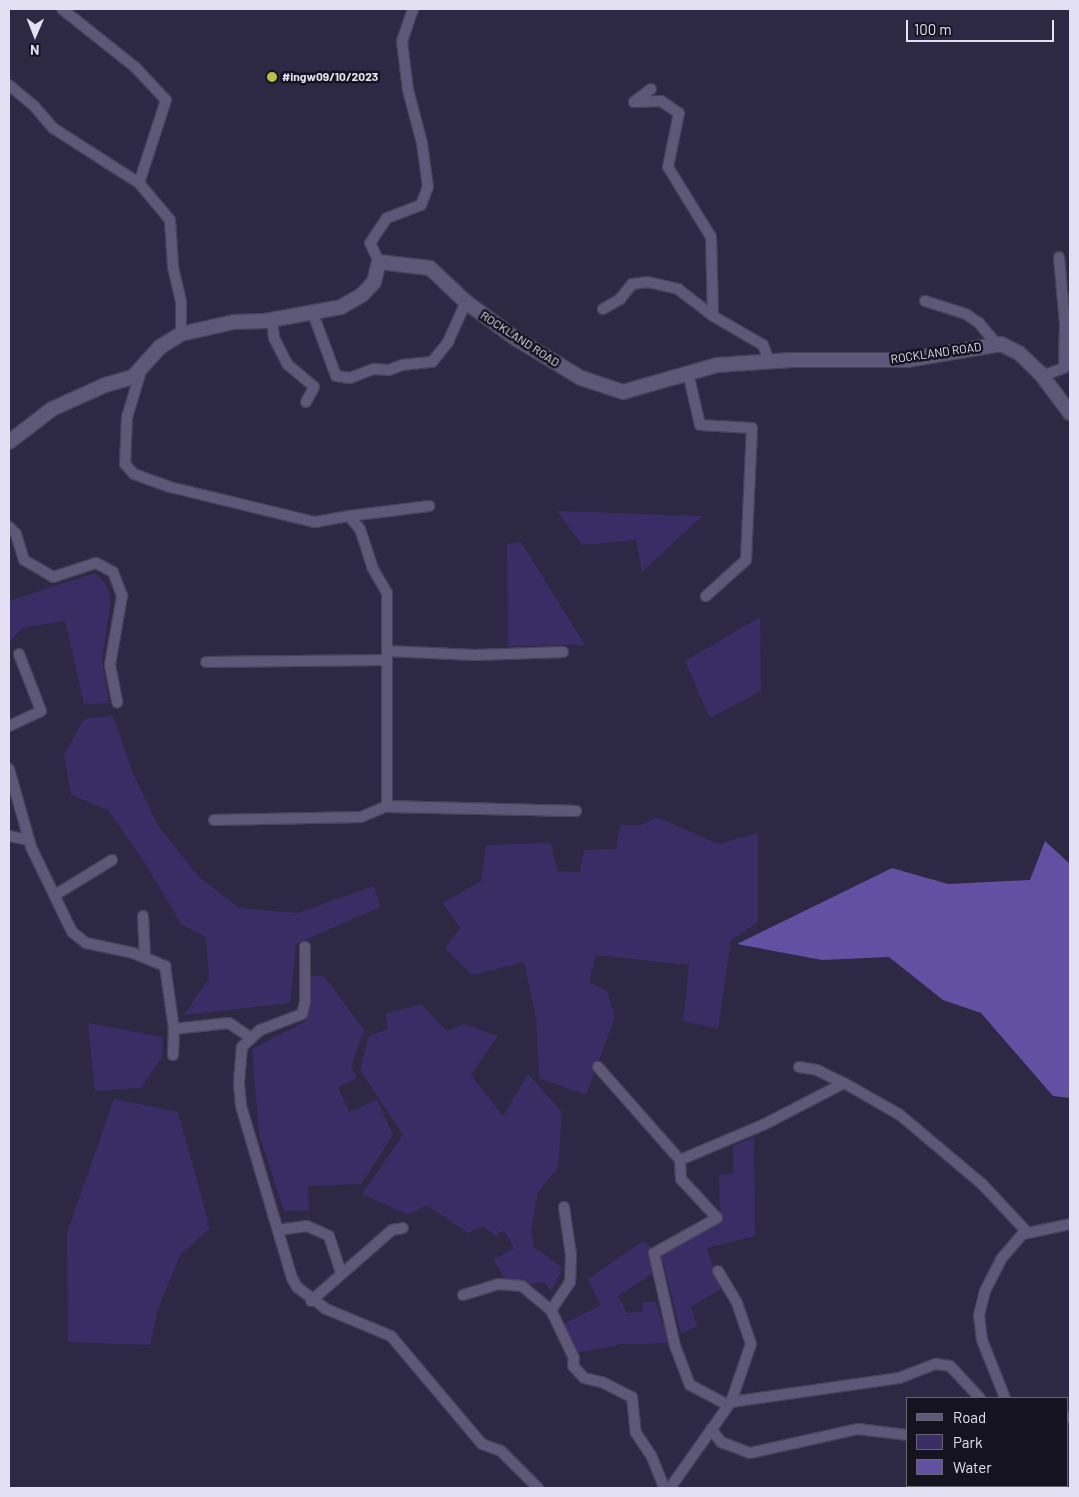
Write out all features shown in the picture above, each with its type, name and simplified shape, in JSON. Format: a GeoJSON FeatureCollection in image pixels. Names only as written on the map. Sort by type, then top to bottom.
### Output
{"type":"FeatureCollection","features":[{"type":"Feature","properties":{"kind":"street"},"geometry":{"type":"LineString","coordinates":[[62,9],[135,67],[166,100],[139,183]]}},
{"type":"Feature","properties":{"kind":"street"},"geometry":{"type":"LineString","coordinates":[[413,9],[402,41],[408,90],[422,143],[428,187],[421,205],[387,218],[370,243],[379,262],[374,282],[362,295],[341,307],[272,320],[234,322],[181,334],[160,347],[142,371],[126,417],[125,464],[134,474],[170,488],[315,522],[429,506]]}},
{"type":"Feature","properties":{"kind":"street"},"geometry":{"type":"LineString","coordinates":[[9,86],[60,133],[139,183],[170,220],[173,267],[181,302],[181,334]]}},
{"type":"Feature","properties":{"kind":"street"},"geometry":{"type":"LineString","coordinates":[[651,89],[634,102],[661,101],[680,112],[668,167],[711,238],[713,316]]}},
{"type":"Feature","properties":{"kind":"street"},"geometry":{"type":"LineString","coordinates":[[1042,376],[1064,368],[1068,323],[1059,257]]}},
{"type":"Feature","properties":{"kind":"street","name":"ROCKLAND ROAD"},"geometry":{"type":"LineString","coordinates":[[379,262],[430,268],[466,302],[515,338],[597,386],[623,392],[717,365],[769,361],[907,360],[996,344],[1019,352],[1042,376],[1070,412]]}},
{"type":"Feature","properties":{"kind":"street"},"geometry":{"type":"LineString","coordinates":[[603,309],[620,299],[632,284],[648,282],[678,289],[713,316],[763,345],[769,361]]}},
{"type":"Feature","properties":{"kind":"street"},"geometry":{"type":"LineString","coordinates":[[925,301],[966,314],[978,323],[996,344]]}},
{"type":"Feature","properties":{"kind":"street"},"geometry":{"type":"LineString","coordinates":[[312,311],[336,376],[350,378],[374,369],[390,370],[402,365],[432,362],[448,342],[466,302]]}},
{"type":"Feature","properties":{"kind":"street"},"geometry":{"type":"LineString","coordinates":[[272,320],[274,338],[287,364],[314,387],[306,402]]}},
{"type":"Feature","properties":{"kind":"street"},"geometry":{"type":"LineString","coordinates":[[9,442],[52,409],[142,371]]}},
{"type":"Feature","properties":{"kind":"street"},"geometry":{"type":"LineString","coordinates":[[688,373],[700,425],[752,428],[746,560],[706,596]]}},
{"type":"Feature","properties":{"kind":"street"},"geometry":{"type":"LineString","coordinates":[[349,516],[360,529],[372,567],[387,593],[387,806]]}},
{"type":"Feature","properties":{"kind":"street"},"geometry":{"type":"LineString","coordinates":[[9,527],[16,534],[24,560],[53,577],[96,563],[113,572],[122,596],[110,665],[117,702]]}},
{"type":"Feature","properties":{"kind":"street"},"geometry":{"type":"LineString","coordinates":[[206,662],[563,652]]}},
{"type":"Feature","properties":{"kind":"street"},"geometry":{"type":"LineString","coordinates":[[9,726],[41,710],[19,654]]}},
{"type":"Feature","properties":{"kind":"street"},"geometry":{"type":"LineString","coordinates":[[9,769],[29,840],[72,932],[86,943],[145,957],[165,966],[174,1029],[173,1055]]}},
{"type":"Feature","properties":{"kind":"street"},"geometry":{"type":"LineString","coordinates":[[214,820],[361,817],[387,806],[487,808],[576,811],[387,806]]}},
{"type":"Feature","properties":{"kind":"street"},"geometry":{"type":"LineString","coordinates":[[9,836],[29,840]]}},
{"type":"Feature","properties":{"kind":"street"},"geometry":{"type":"LineString","coordinates":[[55,895],[112,860]]}},
{"type":"Feature","properties":{"kind":"street"},"geometry":{"type":"LineString","coordinates":[[143,916],[145,957]]}},
{"type":"Feature","properties":{"kind":"street"},"geometry":{"type":"LineString","coordinates":[[305,947],[305,1002],[302,1014],[260,1030],[242,1047],[240,1056],[241,1106],[292,1278],[311,1301],[391,1336],[482,1444],[501,1451],[538,1488]]}},
{"type":"Feature","properties":{"kind":"street"},"geometry":{"type":"LineString","coordinates":[[174,1029],[228,1023],[251,1038]]}},
{"type":"Feature","properties":{"kind":"street"},"geometry":{"type":"LineString","coordinates":[[598,1066],[680,1160],[680,1179],[717,1218],[654,1253],[675,1346],[690,1385],[729,1404],[899,1378],[936,1364],[950,1366],[979,1397]]}},
{"type":"Feature","properties":{"kind":"street"},"geometry":{"type":"LineString","coordinates":[[799,1067],[817,1070],[844,1082],[900,1115],[982,1184],[1028,1233]]}},
{"type":"Feature","properties":{"kind":"street"},"geometry":{"type":"LineString","coordinates":[[680,1160],[763,1125],[844,1082]]}},
{"type":"Feature","properties":{"kind":"street"},"geometry":{"type":"LineString","coordinates":[[551,1310],[570,1282],[570,1255],[564,1207]]}},
{"type":"Feature","properties":{"kind":"street"},"geometry":{"type":"LineString","coordinates":[[1005,1397],[982,1340],[979,1315],[985,1291],[1001,1258],[1013,1243],[1028,1233],[1070,1224]]}},
{"type":"Feature","properties":{"kind":"street"},"geometry":{"type":"LineString","coordinates":[[278,1230],[307,1226],[329,1236],[342,1274]]}},
{"type":"Feature","properties":{"kind":"street"},"geometry":{"type":"LineString","coordinates":[[311,1301],[392,1230],[403,1228]]}},
{"type":"Feature","properties":{"kind":"street"},"geometry":{"type":"LineString","coordinates":[[670,1488],[729,1404],[751,1344],[737,1302],[718,1272]]}},
{"type":"Feature","properties":{"kind":"street"},"geometry":{"type":"LineString","coordinates":[[463,1295],[499,1284],[522,1286],[551,1310],[574,1358],[574,1366],[584,1378],[602,1382],[632,1398],[636,1432],[651,1455],[664,1488]]}},
{"type":"Feature","properties":{"kind":"street"},"geometry":{"type":"LineString","coordinates":[[711,1429],[721,1442],[750,1453],[858,1429],[906,1435]]}},
{"type":"Feature","properties":{"kind":"green space"},"geometry":{"type":"Polygon","coordinates":[[[557,511],[702,516],[642,572],[636,540],[582,545],[557,511]]]}},
{"type":"Feature","properties":{"kind":"green space"},"geometry":{"type":"Polygon","coordinates":[[[521,542],[585,645],[508,646],[507,544],[521,542]]]}},
{"type":"Feature","properties":{"kind":"green space"},"geometry":{"type":"Polygon","coordinates":[[[95,573],[106,584],[111,601],[102,658],[109,703],[84,704],[65,621],[22,628],[9,643],[9,601],[95,573]]]}},
{"type":"Feature","properties":{"kind":"green space"},"geometry":{"type":"Polygon","coordinates":[[[760,617],[761,691],[710,718],[685,661],[760,617]]]}},
{"type":"Feature","properties":{"kind":"green space"},"geometry":{"type":"Polygon","coordinates":[[[113,716],[132,771],[157,824],[198,876],[239,908],[297,913],[374,886],[380,907],[296,944],[290,1003],[184,1015],[209,978],[206,937],[182,925],[141,857],[108,810],[71,795],[64,755],[84,719],[113,716]]]}},
{"type":"Feature","properties":{"kind":"green space"},"geometry":{"type":"Polygon","coordinates":[[[657,817],[718,844],[758,833],[758,922],[731,940],[718,1029],[683,1021],[689,965],[596,955],[589,982],[607,991],[615,1017],[586,1095],[539,1078],[536,1017],[524,962],[472,975],[445,948],[460,928],[443,903],[481,881],[486,845],[551,843],[557,871],[580,872],[584,850],[616,849],[620,825],[641,825],[657,817]]]}},
{"type":"Feature","properties":{"kind":"green space"},"geometry":{"type":"Polygon","coordinates":[[[309,975],[325,977],[364,1030],[351,1066],[357,1078],[338,1087],[349,1112],[377,1100],[393,1135],[361,1184],[308,1186],[309,1210],[284,1211],[259,1134],[252,1049],[306,1021],[309,975]]]}},
{"type":"Feature","properties":{"kind":"green space"},"geometry":{"type":"Polygon","coordinates":[[[421,1004],[447,1031],[464,1024],[498,1036],[471,1075],[503,1116],[528,1074],[562,1112],[558,1167],[538,1192],[531,1230],[534,1247],[563,1268],[551,1291],[544,1282],[531,1284],[505,1278],[493,1260],[514,1248],[504,1230],[495,1236],[483,1226],[468,1233],[427,1205],[409,1215],[362,1194],[403,1135],[360,1070],[369,1036],[388,1029],[385,1014],[421,1004]]]}},
{"type":"Feature","properties":{"kind":"green space"},"geometry":{"type":"Polygon","coordinates":[[[88,1023],[163,1037],[162,1057],[141,1088],[95,1091],[88,1023]]]}},
{"type":"Feature","properties":{"kind":"green space"},"geometry":{"type":"Polygon","coordinates":[[[114,1099],[178,1112],[210,1228],[180,1255],[158,1309],[150,1345],[68,1342],[67,1233],[114,1099]]]}},
{"type":"Feature","properties":{"kind":"green space"},"geometry":{"type":"Polygon","coordinates":[[[754,1137],[755,1236],[707,1248],[721,1289],[691,1307],[697,1326],[681,1334],[661,1254],[720,1222],[719,1175],[733,1174],[733,1146],[754,1137]]]}},
{"type":"Feature","properties":{"kind":"green space"},"geometry":{"type":"Polygon","coordinates":[[[643,1241],[650,1246],[652,1274],[618,1296],[627,1313],[642,1312],[643,1302],[656,1302],[669,1343],[623,1344],[577,1353],[563,1324],[601,1305],[588,1279],[643,1241]]]}},
{"type":"Feature","properties":{"kind":"water"},"geometry":{"type":"Polygon","coordinates":[[[1045,841],[1070,864],[1070,1098],[1053,1096],[981,1013],[943,1000],[889,957],[822,960],[737,944],[892,868],[948,884],[1030,880],[1045,841]]]}},
{"type":"Feature","properties":{"kind":"place","name":"#ingw09/10/2023"},"geometry":{"type":"Point","coordinates":[272,77]}}]}
